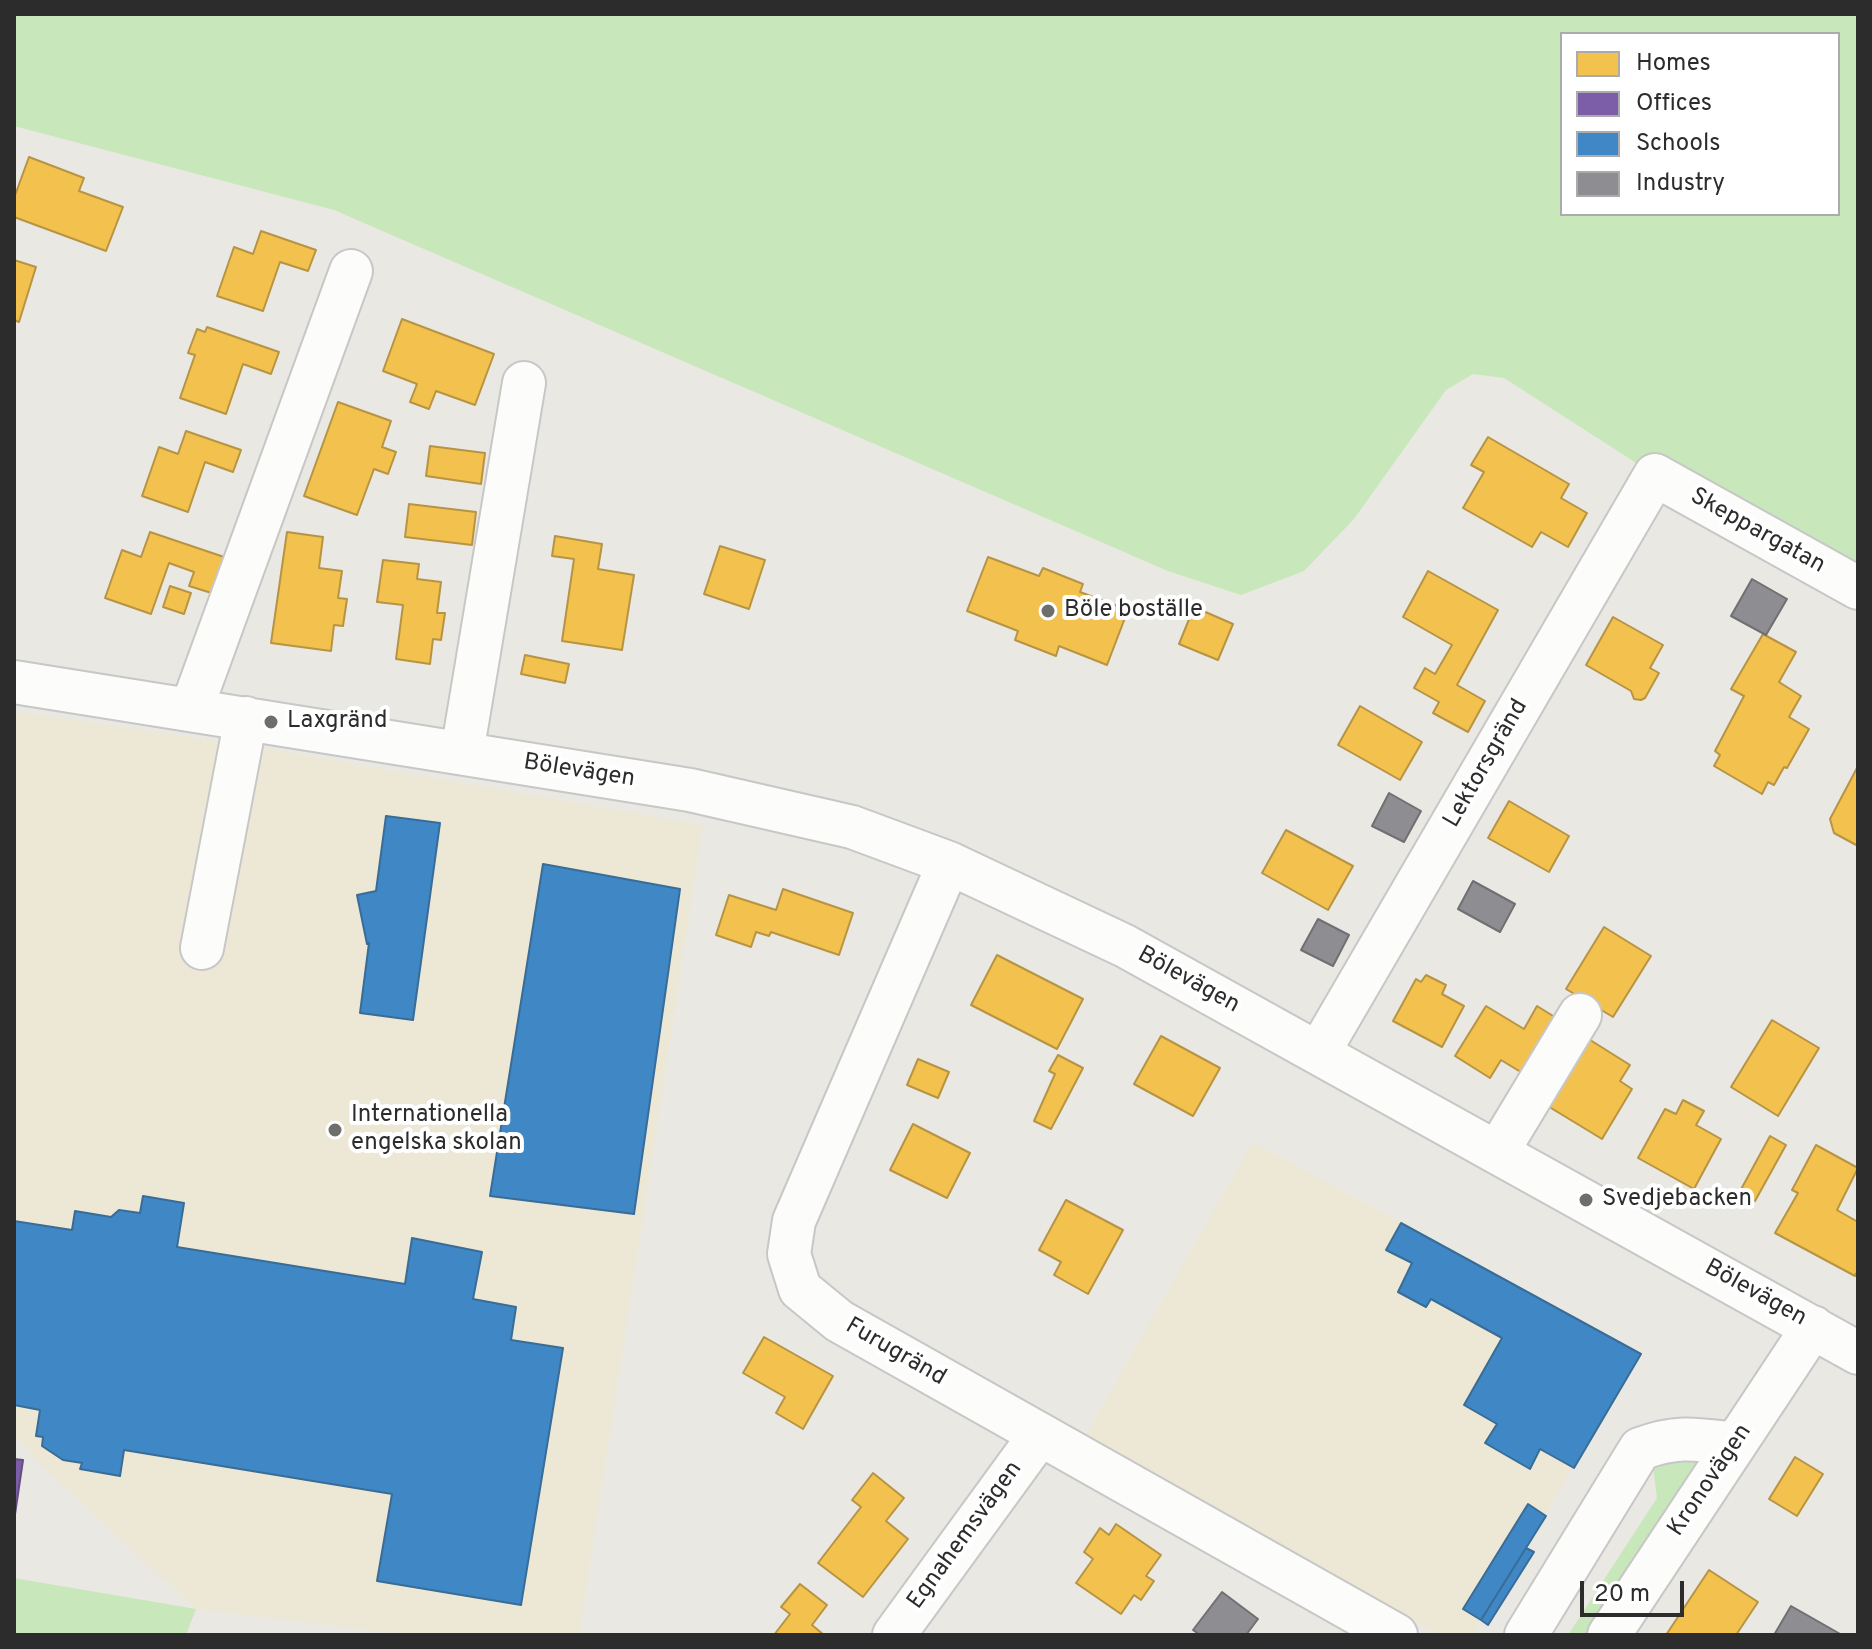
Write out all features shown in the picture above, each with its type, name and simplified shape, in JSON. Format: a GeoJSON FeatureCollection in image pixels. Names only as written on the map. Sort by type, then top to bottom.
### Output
{"type":"FeatureCollection","features":[{"type":"Feature","properties":{"kind":"street"},"geometry":{"type":"LineString","coordinates":[[191,710],[351,271]]}},
{"type":"Feature","properties":{"kind":"street"},"geometry":{"type":"LineString","coordinates":[[462,753],[524,383]]}},
{"type":"Feature","properties":{"kind":"street","name":"Skeppargatan"},"geometry":{"type":"LineString","coordinates":[[1655,475],[1858,588]]}},
{"type":"Feature","properties":{"kind":"street","name":"Lektorsgränd"},"geometry":{"type":"LineString","coordinates":[[1319,1052],[1655,475]]}},
{"type":"Feature","properties":{"kind":"street","name":"Bölevägen"},"geometry":{"type":"LineString","coordinates":[[14,682],[690,790],[852,827],[949,863],[1125,946],[1858,1353]]}},
{"type":"Feature","properties":{"kind":"street"},"geometry":{"type":"LineString","coordinates":[[202,948],[246,718]]}},
{"type":"Feature","properties":{"kind":"street","name":"Furugränd"},"geometry":{"type":"LineString","coordinates":[[949,863],[794,1221],[789,1254],[800,1289],[839,1321],[1396,1635]]}},
{"type":"Feature","properties":{"kind":"street"},"geometry":{"type":"LineString","coordinates":[[1498,1151],[1580,1015]]}},
{"type":"Feature","properties":{"kind":"street","name":"Kronovägen"},"geometry":{"type":"LineString","coordinates":[[1609,1635],[1813,1327]]}},
{"type":"Feature","properties":{"kind":"street","name":"Egnahemsvägen"},"geometry":{"type":"LineString","coordinates":[[894,1635],[1039,1436]]}},
{"type":"Feature","properties":{"kind":"street"},"geometry":{"type":"LineString","coordinates":[[1526,1635],[1640,1449],[1667,1439],[1694,1438],[1735,1444]]}},
{"type":"Feature","properties":{"kind":"shaded area","name":"Internationella engelska skolan"},"geometry":{"type":"Polygon","coordinates":[[[14,711],[269,749],[703,825],[579,1635],[408,1635],[196,1609],[39,1463],[14,1434],[14,711]]]}},
{"type":"Feature","properties":{"kind":"shaded area"},"geometry":{"type":"Polygon","coordinates":[[[1253,1142],[1641,1354],[1473,1635],[1438,1635],[1086,1435],[1253,1142]]]}},
{"type":"Feature","properties":{"kind":"green space"},"geometry":{"type":"Polygon","coordinates":[[[14,14],[1858,14],[1858,559],[1846,581],[1655,475],[1504,378],[1473,374],[1446,390],[1354,519],[1304,571],[1241,595],[1168,571],[334,210],[14,126],[14,14]]]}},
{"type":"Feature","properties":{"kind":"green space"},"geometry":{"type":"Polygon","coordinates":[[[1659,1450],[1701,1461],[1592,1635],[1568,1635],[1657,1498],[1652,1459],[1659,1450]]]}},
{"type":"Feature","properties":{"kind":"green space"},"geometry":{"type":"Polygon","coordinates":[[[14,1578],[196,1609],[186,1635],[14,1635],[14,1578]]]}},
{"type":"Feature","properties":{"kind":"building: Homes"},"geometry":{"type":"Polygon","coordinates":[[[29,157],[84,178],[79,191],[123,207],[106,251],[14,217],[14,198],[29,157]]]}},
{"type":"Feature","properties":{"kind":"building: Homes"},"geometry":{"type":"Polygon","coordinates":[[[261,231],[316,250],[308,271],[280,262],[263,311],[217,296],[234,247],[253,254],[261,231]]]}},
{"type":"Feature","properties":{"kind":"building: Homes"},"geometry":{"type":"Polygon","coordinates":[[[14,260],[36,267],[19,322],[14,320],[14,260]]]}},
{"type":"Feature","properties":{"kind":"building: Homes"},"geometry":{"type":"Polygon","coordinates":[[[402,319],[494,354],[475,405],[436,391],[429,409],[410,402],[417,384],[383,371],[402,319]]]}},
{"type":"Feature","properties":{"kind":"building: Homes"},"geometry":{"type":"Polygon","coordinates":[[[207,327],[279,352],[271,374],[243,364],[226,414],[180,398],[195,355],[188,353],[197,329],[205,332],[207,327]]]}},
{"type":"Feature","properties":{"kind":"building: Homes"},"geometry":{"type":"Polygon","coordinates":[[[338,402],[391,421],[382,447],[396,452],[388,474],[374,469],[357,515],[304,496],[338,402]]]}},
{"type":"Feature","properties":{"kind":"building: Homes"},"geometry":{"type":"Polygon","coordinates":[[[186,431],[241,450],[233,472],[205,462],[188,512],[142,496],[159,447],[178,454],[186,431]]]}},
{"type":"Feature","properties":{"kind":"building: Homes"},"geometry":{"type":"Polygon","coordinates":[[[1488,437],[1569,484],[1561,498],[1587,513],[1568,547],[1541,532],[1532,547],[1463,508],[1484,472],[1471,465],[1488,437]]]}},
{"type":"Feature","properties":{"kind":"building: Homes"},"geometry":{"type":"Polygon","coordinates":[[[430,446],[485,453],[481,484],[426,476],[430,446]]]}},
{"type":"Feature","properties":{"kind":"building: Homes"},"geometry":{"type":"Polygon","coordinates":[[[409,504],[476,512],[472,545],[405,537],[409,504]]]}},
{"type":"Feature","properties":{"kind":"building: Homes"},"geometry":{"type":"Polygon","coordinates":[[[150,532],[230,559],[218,595],[189,586],[194,572],[169,563],[151,614],[105,598],[122,550],[141,557],[150,532]]]}},
{"type":"Feature","properties":{"kind":"building: Homes"},"geometry":{"type":"Polygon","coordinates":[[[287,532],[323,537],[319,568],[342,571],[338,598],[347,599],[343,626],[334,625],[331,651],[271,643],[287,532]]]}},
{"type":"Feature","properties":{"kind":"building: Homes"},"geometry":{"type":"Polygon","coordinates":[[[555,536],[602,544],[598,569],[634,575],[622,650],[562,641],[574,559],[552,556],[555,536]]]}},
{"type":"Feature","properties":{"kind":"building: Homes"},"geometry":{"type":"Polygon","coordinates":[[[720,546],[765,560],[749,609],[704,594],[720,546]]]}},
{"type":"Feature","properties":{"kind":"building: Homes","name":"Böle boställe"},"geometry":{"type":"Polygon","coordinates":[[[988,557],[1039,576],[1043,568],[1083,584],[1080,592],[1128,610],[1107,665],[1059,646],[1056,656],[1015,640],[1018,631],[967,611],[988,557]]]}},
{"type":"Feature","properties":{"kind":"building: Homes"},"geometry":{"type":"Polygon","coordinates":[[[383,560],[419,564],[417,579],[441,582],[437,613],[445,613],[441,640],[433,639],[430,664],[396,659],[403,605],[377,602],[383,560]]]}},
{"type":"Feature","properties":{"kind":"building: Homes"},"geometry":{"type":"Polygon","coordinates":[[[1428,571],[1498,610],[1457,685],[1485,701],[1468,732],[1433,713],[1439,702],[1414,688],[1425,668],[1435,674],[1452,645],[1403,617],[1428,571]]]}},
{"type":"Feature","properties":{"kind":"building: Homes"},"geometry":{"type":"Polygon","coordinates":[[[170,586],[191,593],[184,614],[163,607],[170,586]]]}},
{"type":"Feature","properties":{"kind":"building: Homes"},"geometry":{"type":"Polygon","coordinates":[[[1194,607],[1233,624],[1218,660],[1179,644],[1194,607]]]}},
{"type":"Feature","properties":{"kind":"building: Homes"},"geometry":{"type":"Polygon","coordinates":[[[1613,617],[1663,645],[1650,668],[1659,673],[1641,700],[1634,699],[1631,691],[1586,665],[1613,617]]]}},
{"type":"Feature","properties":{"kind":"building: Homes"},"geometry":{"type":"Polygon","coordinates":[[[1763,634],[1796,652],[1779,682],[1801,696],[1789,717],[1809,729],[1787,768],[1784,767],[1774,785],[1768,782],[1762,794],[1714,766],[1720,755],[1715,751],[1744,696],[1731,689],[1763,634]]]}},
{"type":"Feature","properties":{"kind":"building: Homes"},"geometry":{"type":"Polygon","coordinates":[[[525,655],[569,664],[565,683],[521,674],[525,655]]]}},
{"type":"Feature","properties":{"kind":"building: Homes"},"geometry":{"type":"Polygon","coordinates":[[[1360,706],[1422,742],[1400,780],[1338,745],[1360,706]]]}},
{"type":"Feature","properties":{"kind":"building: Homes"},"geometry":{"type":"Polygon","coordinates":[[[1858,766],[1858,846],[1834,833],[1830,819],[1858,766]]]}},
{"type":"Feature","properties":{"kind":"building: Homes"},"geometry":{"type":"Polygon","coordinates":[[[1509,801],[1569,836],[1549,872],[1488,838],[1509,801]]]}},
{"type":"Feature","properties":{"kind":"building: Homes"},"geometry":{"type":"Polygon","coordinates":[[[1286,830],[1353,866],[1328,910],[1262,873],[1286,830]]]}},
{"type":"Feature","properties":{"kind":"building: Homes"},"geometry":{"type":"Polygon","coordinates":[[[783,889],[853,913],[839,955],[771,932],[769,936],[756,932],[751,947],[716,935],[729,895],[776,910],[783,889]]]}},
{"type":"Feature","properties":{"kind":"building: Homes"},"geometry":{"type":"Polygon","coordinates":[[[1604,927],[1651,956],[1613,1017],[1566,989],[1604,927]]]}},
{"type":"Feature","properties":{"kind":"building: Homes"},"geometry":{"type":"Polygon","coordinates":[[[997,955],[1083,999],[1057,1049],[971,1005],[997,955]]]}},
{"type":"Feature","properties":{"kind":"building: Homes"},"geometry":{"type":"Polygon","coordinates":[[[1426,975],[1446,985],[1442,994],[1464,1006],[1442,1047],[1393,1021],[1416,979],[1421,982],[1426,975]]]}},
{"type":"Feature","properties":{"kind":"building: Homes"},"geometry":{"type":"Polygon","coordinates":[[[1486,1006],[1524,1029],[1537,1006],[1558,1019],[1524,1074],[1501,1060],[1490,1078],[1455,1056],[1486,1006]]]}},
{"type":"Feature","properties":{"kind":"building: Homes"},"geometry":{"type":"Polygon","coordinates":[[[1772,1020],[1819,1048],[1778,1116],[1731,1087],[1772,1020]]]}},
{"type":"Feature","properties":{"kind":"building: Homes"},"geometry":{"type":"Polygon","coordinates":[[[1161,1036],[1220,1068],[1193,1116],[1134,1084],[1161,1036]]]}},
{"type":"Feature","properties":{"kind":"building: Homes"},"geometry":{"type":"Polygon","coordinates":[[[1587,1038],[1630,1065],[1620,1081],[1632,1089],[1602,1139],[1546,1105],[1587,1038]]]}},
{"type":"Feature","properties":{"kind":"building: Homes"},"geometry":{"type":"Polygon","coordinates":[[[1058,1055],[1083,1068],[1051,1129],[1034,1121],[1055,1074],[1049,1071],[1058,1055]]]}},
{"type":"Feature","properties":{"kind":"building: Homes"},"geometry":{"type":"Polygon","coordinates":[[[918,1059],[949,1072],[938,1098],[907,1085],[918,1059]]]}},
{"type":"Feature","properties":{"kind":"building: Homes"},"geometry":{"type":"Polygon","coordinates":[[[1683,1100],[1704,1111],[1696,1125],[1721,1139],[1694,1189],[1638,1158],[1665,1109],[1676,1114],[1683,1100]]]}},
{"type":"Feature","properties":{"kind":"building: Homes"},"geometry":{"type":"Polygon","coordinates":[[[913,1124],[970,1153],[947,1198],[890,1170],[913,1124]]]}},
{"type":"Feature","properties":{"kind":"building: Homes"},"geometry":{"type":"Polygon","coordinates":[[[1770,1136],[1786,1145],[1755,1201],[1739,1193],[1770,1136]]]}},
{"type":"Feature","properties":{"kind":"building: Homes"},"geometry":{"type":"Polygon","coordinates":[[[1816,1145],[1858,1168],[1837,1210],[1858,1222],[1858,1270],[1855,1276],[1775,1233],[1798,1193],[1792,1190],[1816,1145]]]}},
{"type":"Feature","properties":{"kind":"building: Homes"},"geometry":{"type":"Polygon","coordinates":[[[1066,1200],[1123,1230],[1088,1294],[1054,1275],[1061,1262],[1039,1250],[1066,1200]]]}},
{"type":"Feature","properties":{"kind":"building: Homes"},"geometry":{"type":"Polygon","coordinates":[[[764,1337],[833,1376],[803,1429],[776,1413],[785,1397],[743,1373],[764,1337]]]}},
{"type":"Feature","properties":{"kind":"building: Homes"},"geometry":{"type":"Polygon","coordinates":[[[1795,1457],[1823,1474],[1797,1516],[1769,1499],[1795,1457]]]}},
{"type":"Feature","properties":{"kind":"building: Homes"},"geometry":{"type":"Polygon","coordinates":[[[873,1473],[904,1498],[886,1521],[908,1539],[863,1597],[818,1563],[861,1507],[852,1500],[873,1473]]]}},
{"type":"Feature","properties":{"kind":"building: Homes"},"geometry":{"type":"Polygon","coordinates":[[[1116,1524],[1161,1555],[1146,1576],[1154,1581],[1141,1600],[1134,1595],[1121,1614],[1076,1583],[1093,1559],[1084,1552],[1100,1528],[1109,1535],[1116,1524]]]}},
{"type":"Feature","properties":{"kind":"building: Homes"},"geometry":{"type":"Polygon","coordinates":[[[1709,1570],[1758,1602],[1736,1635],[1666,1635],[1709,1570]]]}},
{"type":"Feature","properties":{"kind":"building: Homes"},"geometry":{"type":"Polygon","coordinates":[[[800,1584],[827,1605],[812,1625],[824,1635],[774,1635],[790,1614],[781,1607],[800,1584]]]}},
{"type":"Feature","properties":{"kind":"building: Offices"},"geometry":{"type":"Polygon","coordinates":[[[14,1459],[23,1460],[14,1521],[14,1459]]]}},
{"type":"Feature","properties":{"kind":"building: Schools"},"geometry":{"type":"Polygon","coordinates":[[[386,816],[440,823],[413,1020],[360,1013],[369,943],[357,895],[376,891],[386,816]]]}},
{"type":"Feature","properties":{"kind":"building: Schools"},"geometry":{"type":"Polygon","coordinates":[[[543,864],[680,889],[634,1214],[490,1196],[543,864]]]}},
{"type":"Feature","properties":{"kind":"building: Schools"},"geometry":{"type":"Polygon","coordinates":[[[143,1196],[184,1203],[177,1247],[405,1284],[412,1238],[482,1252],[473,1299],[516,1307],[511,1340],[563,1348],[521,1605],[377,1581],[392,1494],[124,1450],[120,1476],[80,1469],[82,1463],[63,1460],[42,1446],[43,1437],[36,1436],[40,1410],[14,1405],[14,1221],[72,1230],[75,1211],[111,1217],[119,1210],[140,1213],[143,1196]]]}},
{"type":"Feature","properties":{"kind":"building: Schools"},"geometry":{"type":"Polygon","coordinates":[[[1401,1223],[1641,1354],[1574,1468],[1540,1449],[1530,1469],[1485,1443],[1497,1424],[1464,1405],[1502,1338],[1431,1299],[1426,1307],[1398,1292],[1412,1263],[1386,1250],[1401,1223]]]}},
{"type":"Feature","properties":{"kind":"building: Schools"},"geometry":{"type":"Polygon","coordinates":[[[1528,1504],[1546,1516],[1481,1620],[1463,1609],[1528,1504]]]}},
{"type":"Feature","properties":{"kind":"building: Schools"},"geometry":{"type":"Polygon","coordinates":[[[1526,1548],[1534,1552],[1488,1625],[1481,1620],[1526,1548]]]}},
{"type":"Feature","properties":{"kind":"building: Industry"},"geometry":{"type":"Polygon","coordinates":[[[1752,579],[1787,599],[1766,635],[1731,616],[1752,579]]]}},
{"type":"Feature","properties":{"kind":"building: Industry"},"geometry":{"type":"Polygon","coordinates":[[[1389,793],[1421,811],[1404,842],[1372,826],[1389,793]]]}},
{"type":"Feature","properties":{"kind":"building: Industry"},"geometry":{"type":"Polygon","coordinates":[[[1473,881],[1515,904],[1500,932],[1458,909],[1473,881]]]}},
{"type":"Feature","properties":{"kind":"building: Industry"},"geometry":{"type":"Polygon","coordinates":[[[1318,919],[1349,935],[1333,966],[1301,950],[1318,919]]]}},
{"type":"Feature","properties":{"kind":"building: Industry"},"geometry":{"type":"Polygon","coordinates":[[[1222,1592],[1258,1619],[1246,1635],[1200,1635],[1193,1630],[1222,1592]]]}},
{"type":"Feature","properties":{"kind":"building: Industry"},"geometry":{"type":"Polygon","coordinates":[[[1791,1606],[1842,1635],[1774,1635],[1791,1606]]]}},
{"type":"Feature","properties":{"kind":"place","name":"Böle boställe"},"geometry":{"type":"Point","coordinates":[1048,611]}},
{"type":"Feature","properties":{"kind":"place","name":"Laxgränd"},"geometry":{"type":"Point","coordinates":[271,722]}},
{"type":"Feature","properties":{"kind":"place","name":"Internationella engelska skolan"},"geometry":{"type":"Point","coordinates":[335,1130]}},
{"type":"Feature","properties":{"kind":"place","name":"Svedjebacken"},"geometry":{"type":"Point","coordinates":[1586,1200]}}]}
